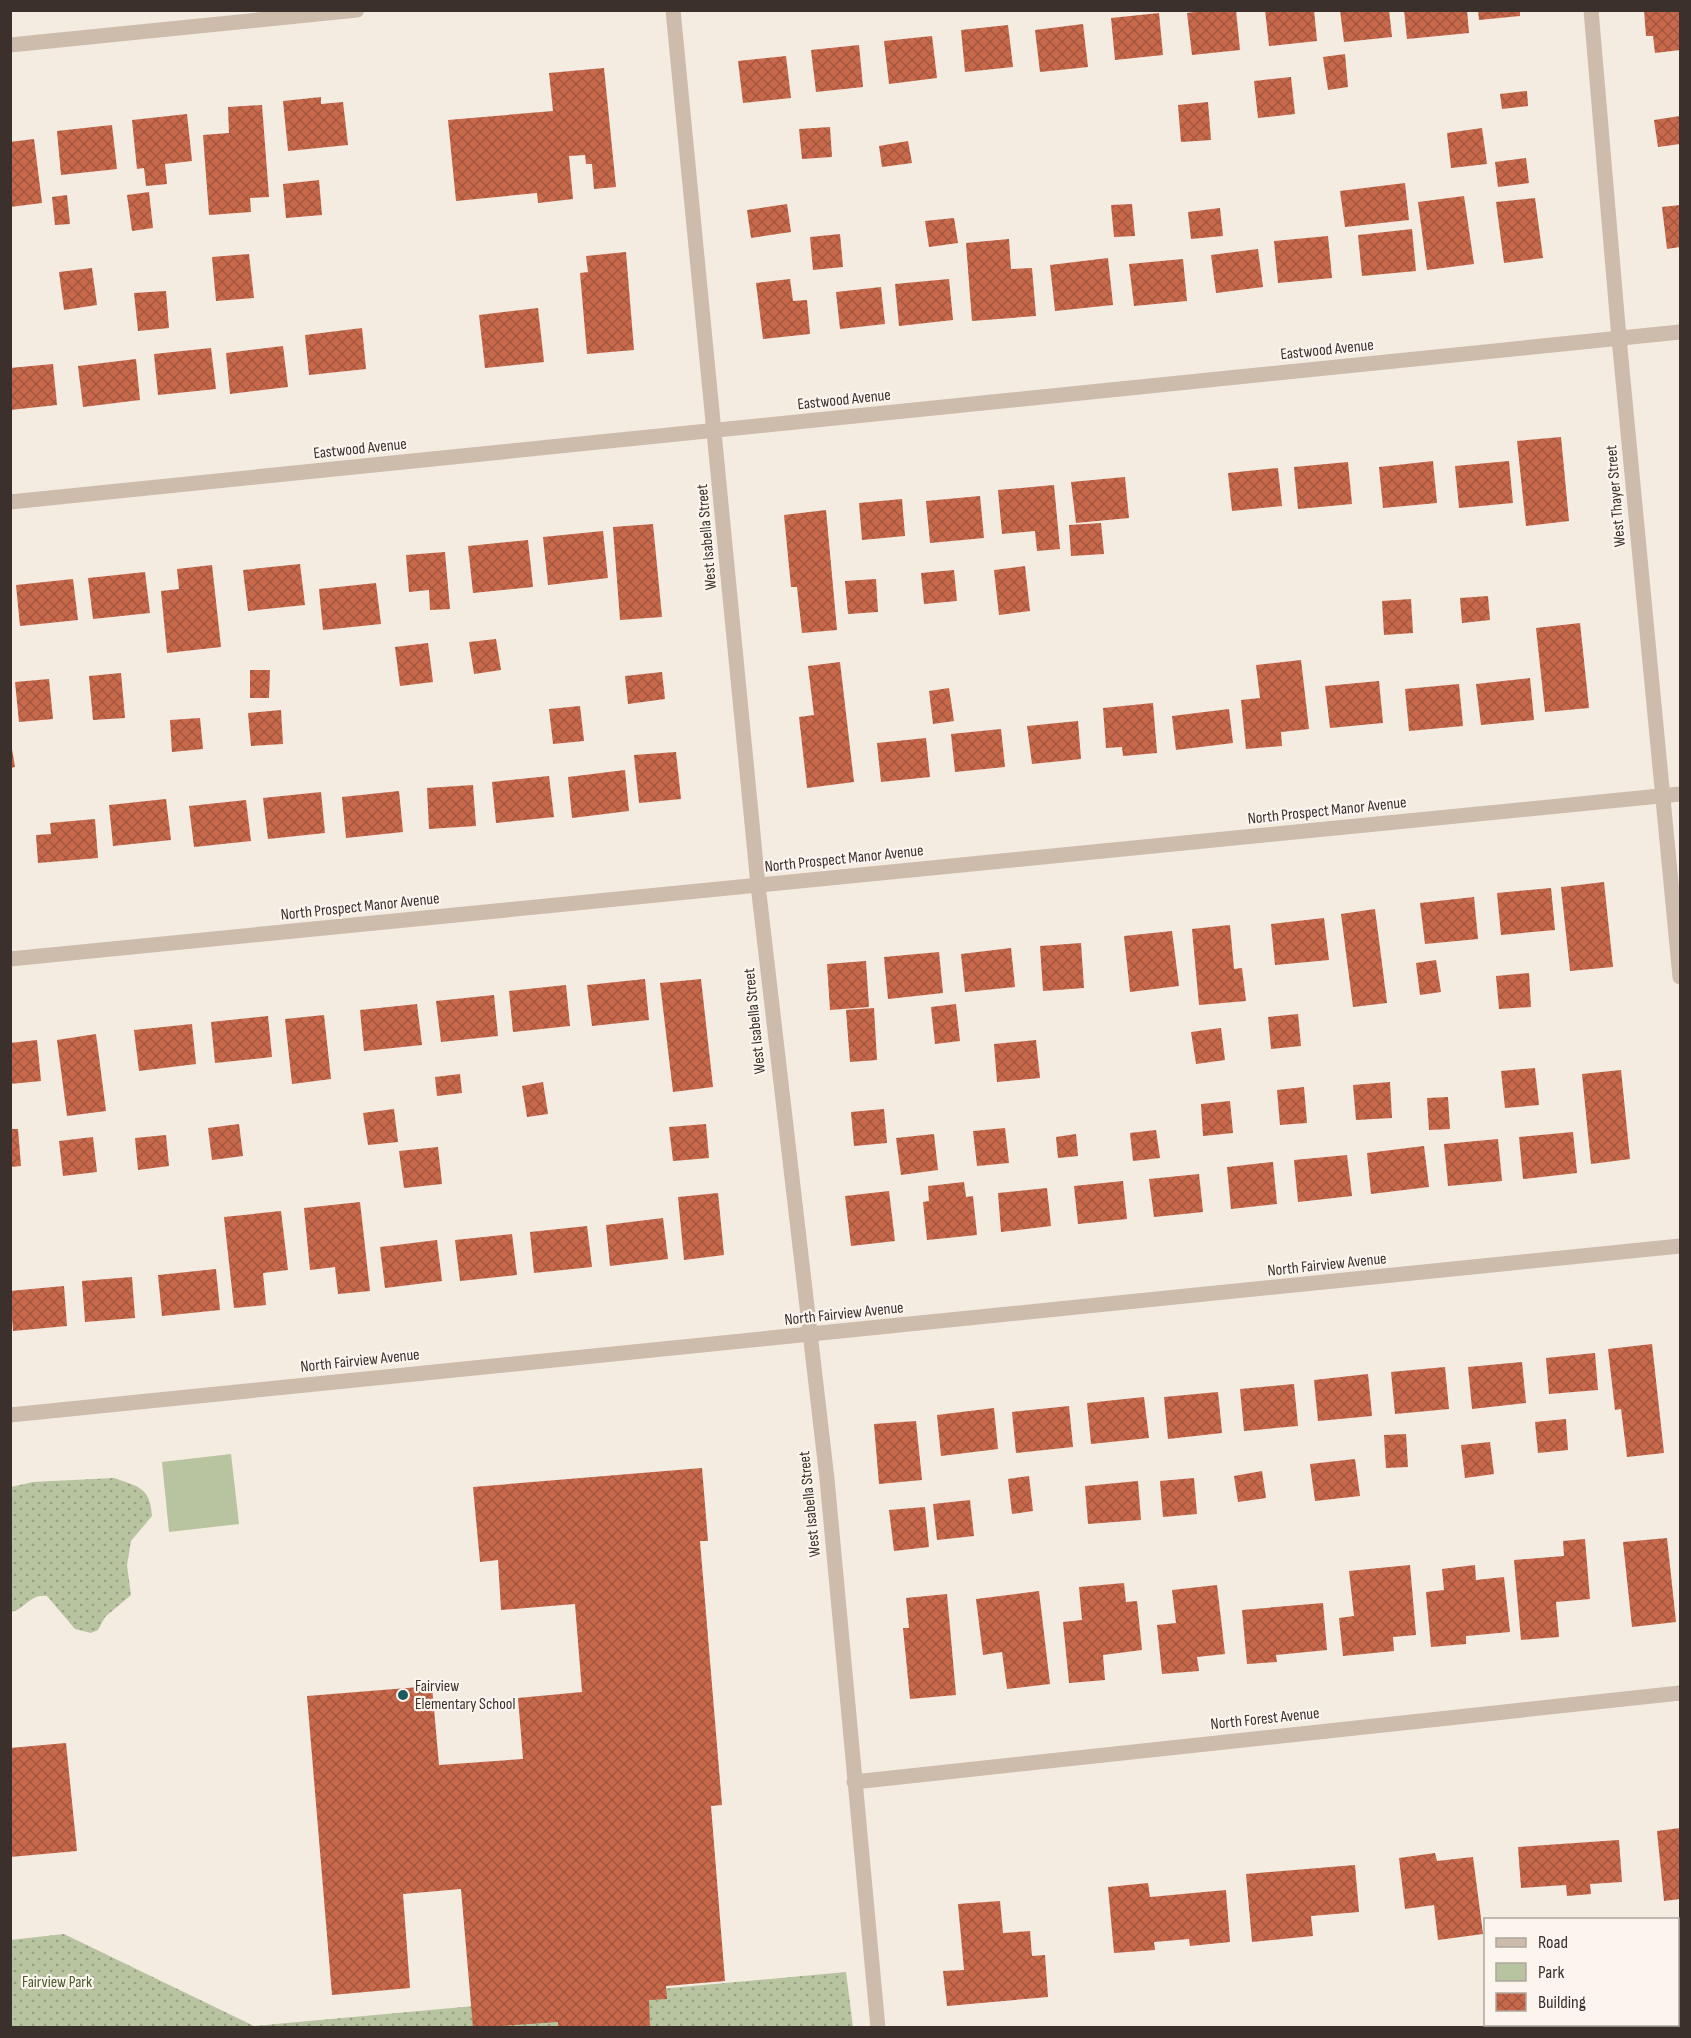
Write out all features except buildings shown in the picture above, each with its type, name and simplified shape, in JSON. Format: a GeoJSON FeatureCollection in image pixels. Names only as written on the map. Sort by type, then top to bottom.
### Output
{"type":"FeatureCollection","features":[{"type":"Feature","properties":{"kind":"street"},"geometry":{"type":"LineString","coordinates":[[10,45],[357,10]]}},
{"type":"Feature","properties":{"kind":"street","name":"West Isabella Street"},"geometry":{"type":"LineString","coordinates":[[673,10],[758,885],[808,1336],[827,1479],[878,2028]]}},
{"type":"Feature","properties":{"kind":"street","name":"West Thayer Street"},"geometry":{"type":"LineString","coordinates":[[1591,10],[1619,338],[1680,977]]}},
{"type":"Feature","properties":{"kind":"street","name":"Eastwood Avenue"},"geometry":{"type":"LineString","coordinates":[[10,502],[1680,332]]}},
{"type":"Feature","properties":{"kind":"street","name":"North Prospect Manor Avenue"},"geometry":{"type":"LineString","coordinates":[[10,959],[1680,794]]}},
{"type":"Feature","properties":{"kind":"street","name":"North Fairview Avenue"},"geometry":{"type":"LineString","coordinates":[[10,1415],[1680,1246]]}},
{"type":"Feature","properties":{"kind":"street","name":"North Forest Avenue"},"geometry":{"type":"LineString","coordinates":[[854,1782],[1680,1693]]}},
{"type":"Feature","properties":{"kind":"green space"},"geometry":{"type":"Polygon","coordinates":[[[231,1454],[239,1524],[169,1532],[162,1462],[231,1454]]]}},
{"type":"Feature","properties":{"kind":"green space"},"geometry":{"type":"Polygon","coordinates":[[[114,1478],[142,1490],[151,1506],[152,1516],[131,1541],[127,1565],[131,1595],[105,1617],[98,1630],[91,1633],[75,1629],[47,1596],[36,1597],[11,1612],[11,1487],[33,1482],[114,1478]]]}},
{"type":"Feature","properties":{"kind":"green space","name":"Fairview Park"},"geometry":{"type":"Polygon","coordinates":[[[64,1934],[254,2026],[846,1972],[853,2027],[11,2027],[10,1940],[64,1934]]]}},
{"type":"Feature","properties":{"kind":"place","name":"Fairview Elementary School"},"geometry":{"type":"Point","coordinates":[403,1695]}}]}
